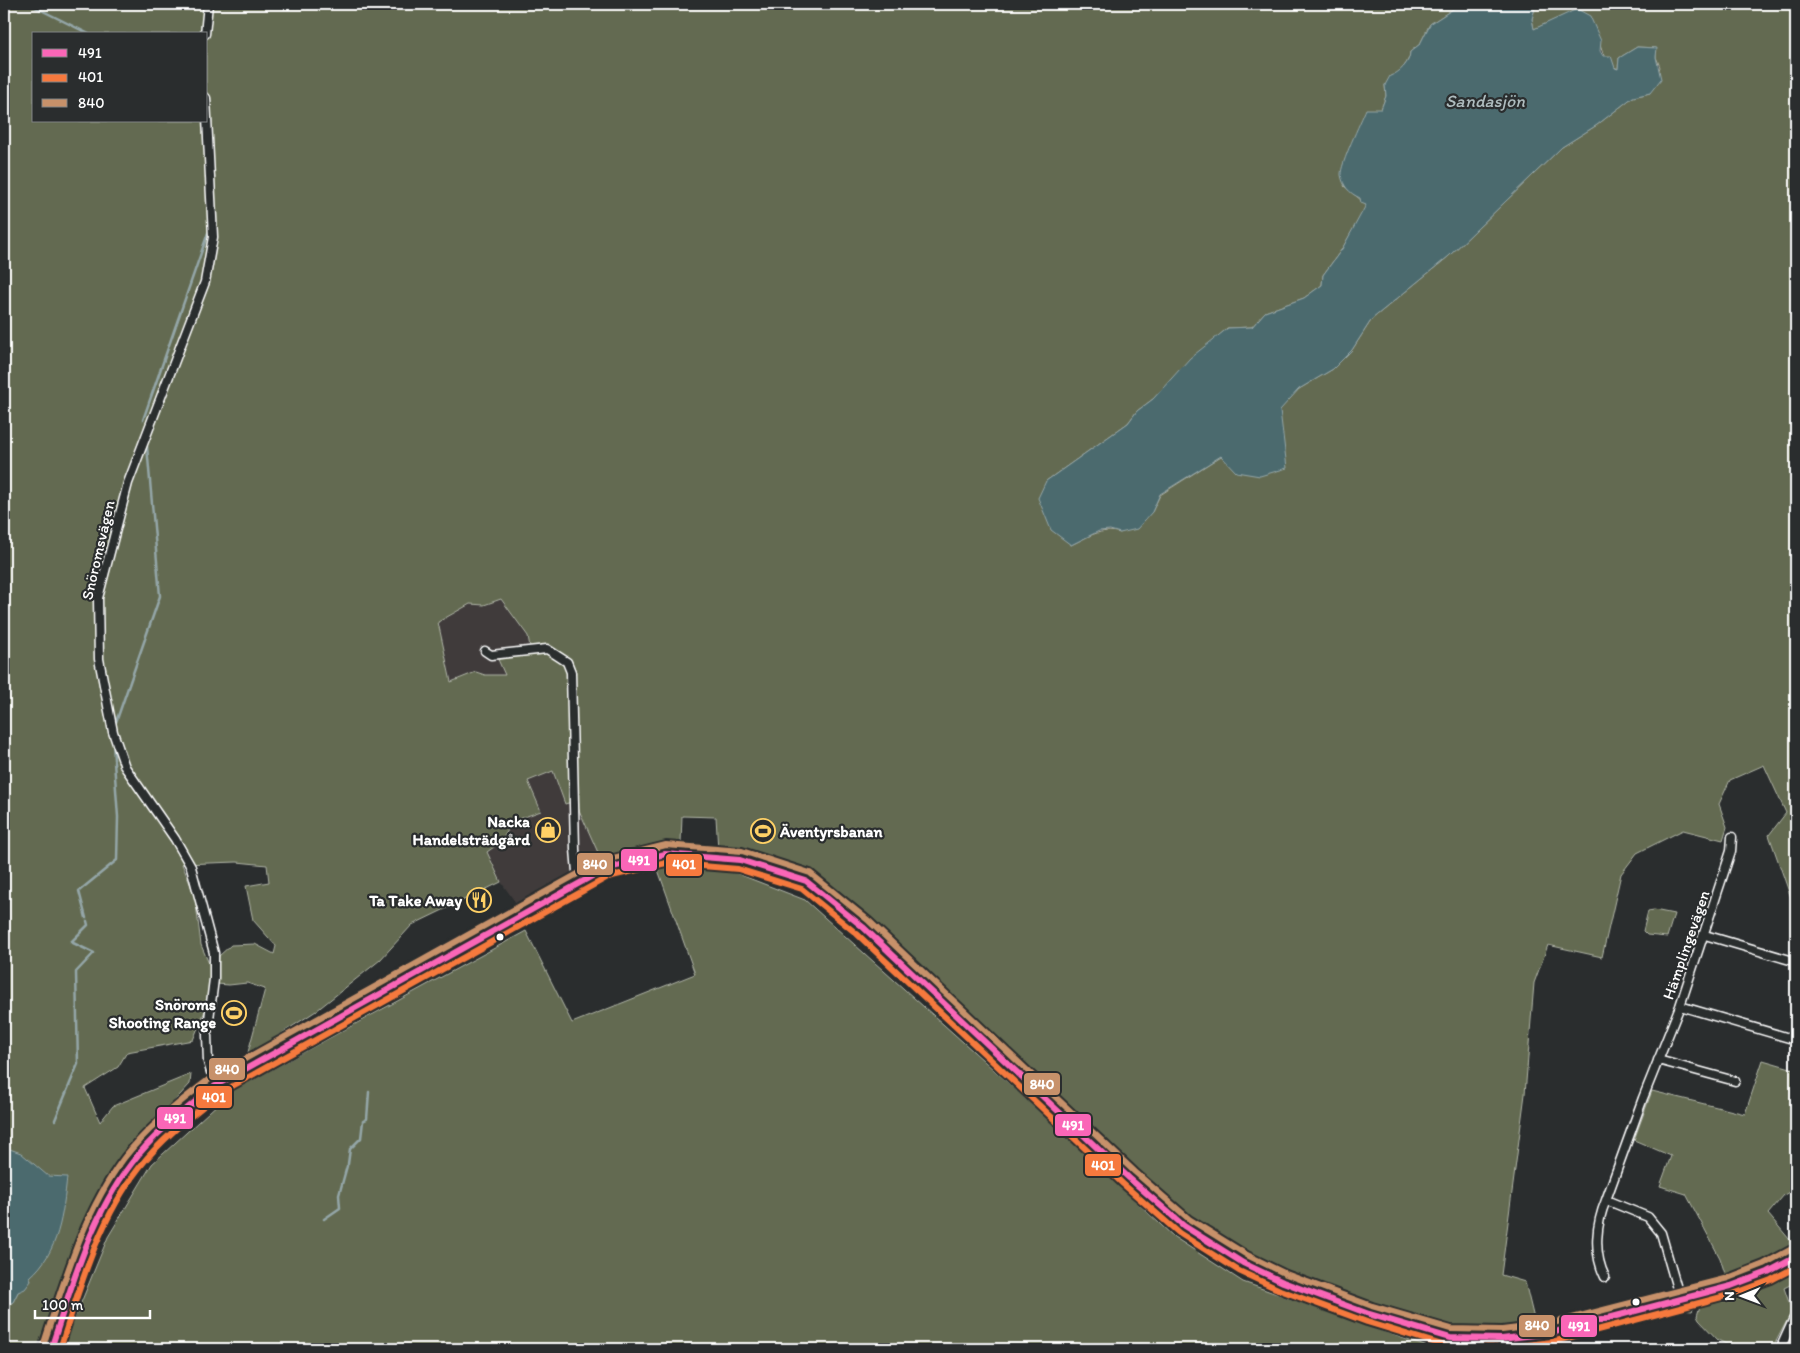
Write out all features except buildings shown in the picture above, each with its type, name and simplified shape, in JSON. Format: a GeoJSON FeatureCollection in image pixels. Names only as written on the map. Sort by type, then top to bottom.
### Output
{"type":"FeatureCollection","features":[{"type":"Feature","properties":{"kind":"main road"},"geometry":{"type":"LineString","coordinates":[[51,1349],[88,1238],[102,1210],[132,1163],[178,1115],[216,1086],[605,868],[665,854],[740,860],[806,881],[863,927],[1129,1178],[1184,1226],[1243,1263],[1291,1286],[1437,1336],[1502,1339],[1551,1333],[1619,1317],[1731,1286],[1768,1272],[1796,1257]]}},
{"type":"Feature","properties":{"kind":"street"},"geometry":{"type":"LineString","coordinates":[[205,32],[208,4]]}},
{"type":"Feature","properties":{"kind":"street","name":"Snöromsvägen"},"geometry":{"type":"LineString","coordinates":[[207,122],[213,237],[205,282],[128,483],[98,598],[98,615],[99,659],[113,732],[125,767],[175,839],[191,867],[214,953],[214,979],[207,1035],[208,1062],[216,1086]]}},
{"type":"Feature","properties":{"kind":"street"},"geometry":{"type":"LineString","coordinates":[[485,651],[491,656],[534,649],[547,649],[567,662],[571,672],[575,849],[578,884]]}},
{"type":"Feature","properties":{"kind":"street","name":"Hämplingevägen"},"geometry":{"type":"LineString","coordinates":[[1606,1277],[1602,1270],[1597,1242],[1598,1222],[1705,935],[1731,851],[1732,836]]}},
{"type":"Feature","properties":{"kind":"street"},"geometry":{"type":"LineString","coordinates":[[1705,935],[1790,960]]}},
{"type":"Feature","properties":{"kind":"street"},"geometry":{"type":"LineString","coordinates":[[1680,1006],[1796,1040]]}},
{"type":"Feature","properties":{"kind":"street"},"geometry":{"type":"LineString","coordinates":[[1658,1060],[1735,1081]]}},
{"type":"Feature","properties":{"kind":"street"},"geometry":{"type":"LineString","coordinates":[[1606,1200],[1648,1217],[1661,1232],[1680,1299]]}},
{"type":"Feature","properties":{"kind":"street"},"geometry":{"type":"LineString","coordinates":[[1780,1349],[1796,1314]]}},
{"type":"Feature","properties":{"kind":"shaded area"},"geometry":{"type":"Polygon","coordinates":[[[501,599],[528,636],[530,647],[506,675],[485,675],[476,672],[451,683],[438,622],[470,604],[484,605],[501,599]]]}},
{"type":"Feature","properties":{"kind":"shaded area","name":"Nacka Handelsträdgård"},"geometry":{"type":"Polygon","coordinates":[[[553,771],[565,803],[575,801],[605,863],[565,880],[518,906],[501,882],[487,852],[500,842],[513,821],[541,811],[528,781],[553,771]]]}},
{"type":"Feature","properties":{"kind":"green space"},"geometry":{"type":"Polygon","coordinates":[[[4,4],[1461,4],[1430,24],[1420,44],[1410,52],[1404,66],[1385,85],[1386,96],[1381,109],[1344,186],[1367,205],[1342,249],[1323,275],[1322,285],[1304,298],[1265,312],[1252,327],[1227,328],[1153,399],[1137,411],[1128,423],[1046,481],[1071,545],[1101,532],[1113,531],[1120,533],[1152,512],[1160,495],[1221,456],[1228,462],[1299,389],[1333,369],[1352,350],[1372,319],[1449,256],[1562,147],[1597,125],[1633,97],[1650,93],[1660,67],[1656,57],[1656,48],[1637,47],[1619,58],[1618,69],[1604,56],[1593,27],[1577,10],[1534,29],[1532,19],[1536,4],[1796,4],[1796,912],[1769,835],[1786,813],[1764,765],[1730,780],[1719,804],[1727,827],[1723,840],[1683,830],[1637,853],[1621,874],[1602,957],[1548,945],[1534,983],[1525,1094],[1501,1275],[1525,1282],[1537,1331],[1460,1332],[1427,1327],[1325,1294],[1237,1256],[1187,1225],[807,877],[718,850],[716,817],[682,816],[681,842],[600,857],[575,801],[565,804],[553,771],[528,781],[541,811],[513,821],[501,842],[487,852],[501,882],[412,925],[380,960],[316,1011],[247,1056],[265,989],[247,983],[217,984],[219,956],[231,945],[255,944],[274,954],[276,946],[253,920],[246,886],[269,882],[267,865],[237,862],[182,864],[195,896],[201,945],[210,966],[209,1001],[193,1040],[127,1052],[118,1067],[85,1088],[100,1122],[113,1106],[191,1074],[190,1084],[123,1157],[84,1230],[39,1349],[4,1349],[4,1310],[13,1302],[18,1292],[4,1254],[4,4]],[[501,599],[484,605],[470,604],[438,622],[451,682],[476,672],[485,675],[505,675],[496,655],[530,647],[528,636],[501,599]]]}},
{"type":"Feature","properties":{"kind":"green space"},"geometry":{"type":"Polygon","coordinates":[[[657,867],[728,870],[805,900],[1013,1087],[1174,1237],[1243,1282],[1433,1349],[62,1349],[108,1237],[152,1164],[232,1091],[526,931],[572,1023],[695,974],[657,867]]]}},
{"type":"Feature","properties":{"kind":"green space"},"geometry":{"type":"Polygon","coordinates":[[[1654,910],[1674,914],[1667,937],[1647,935],[1643,931],[1648,911],[1654,910]]]}},
{"type":"Feature","properties":{"kind":"green space"},"geometry":{"type":"Polygon","coordinates":[[[1796,1059],[1796,1188],[1784,1195],[1768,1214],[1795,1246],[1765,1264],[1726,1277],[1720,1258],[1686,1194],[1660,1186],[1671,1156],[1634,1140],[1652,1091],[1745,1114],[1763,1060],[1794,1069],[1796,1059]]]}},
{"type":"Feature","properties":{"kind":"green space"},"geometry":{"type":"Polygon","coordinates":[[[1796,1261],[1796,1282],[1784,1288],[1792,1311],[1772,1349],[1736,1349],[1718,1340],[1699,1320],[1697,1316],[1702,1299],[1766,1279],[1796,1261]]]}},
{"type":"Feature","properties":{"kind":"green space"},"geometry":{"type":"Polygon","coordinates":[[[1695,1301],[1695,1307],[1692,1311],[1667,1309],[1695,1301]]]}},
{"type":"Feature","properties":{"kind":"water","name":"Sandasjön"},"geometry":{"type":"Polygon","coordinates":[[[1461,4],[1536,4],[1532,19],[1534,29],[1577,9],[1590,16],[1601,41],[1600,51],[1603,56],[1611,56],[1615,68],[1618,69],[1619,58],[1637,47],[1657,48],[1656,57],[1661,79],[1650,93],[1633,97],[1597,125],[1562,147],[1449,256],[1372,319],[1352,350],[1333,369],[1299,389],[1280,410],[1287,468],[1260,476],[1236,472],[1221,456],[1160,494],[1152,512],[1137,529],[1120,533],[1110,530],[1099,531],[1071,545],[1051,530],[1038,498],[1046,481],[1128,423],[1137,411],[1153,399],[1190,358],[1228,328],[1252,327],[1265,312],[1304,298],[1322,285],[1323,275],[1342,249],[1366,205],[1361,203],[1360,198],[1347,189],[1341,175],[1347,153],[1366,109],[1381,109],[1386,96],[1385,85],[1390,76],[1397,73],[1406,64],[1410,52],[1420,44],[1430,24],[1461,4]]]}},
{"type":"Feature","properties":{"kind":"water"},"geometry":{"type":"Polygon","coordinates":[[[4,1147],[21,1153],[48,1176],[67,1177],[64,1205],[58,1232],[53,1244],[40,1267],[30,1277],[31,1281],[25,1289],[18,1292],[13,1302],[4,1306],[4,1147]]]}},
{"type":"Feature","properties":{"kind":"waterway"},"geometry":{"type":"LineString","coordinates":[[29,4],[85,32]]}},
{"type":"Feature","properties":{"kind":"waterway"},"geometry":{"type":"LineString","coordinates":[[143,420],[209,230]]}},
{"type":"Feature","properties":{"kind":"waterway"},"geometry":{"type":"LineString","coordinates":[[115,725],[160,596],[147,446]]}},
{"type":"Feature","properties":{"kind":"waterway"},"geometry":{"type":"LineString","coordinates":[[113,741],[114,760]]}},
{"type":"Feature","properties":{"kind":"waterway"},"geometry":{"type":"LineString","coordinates":[[86,918],[79,891],[117,860],[118,817],[114,762]]}},
{"type":"Feature","properties":{"kind":"waterway"},"geometry":{"type":"LineString","coordinates":[[55,1120],[78,1064],[76,972],[94,953],[71,942],[88,925],[87,921]]}},
{"type":"Feature","properties":{"kind":"waterway"},"geometry":{"type":"LineString","coordinates":[[348,1164],[350,1149],[361,1138],[363,1121],[367,1119],[369,1092]]}},
{"type":"Feature","properties":{"kind":"waterway"},"geometry":{"type":"LineString","coordinates":[[324,1219],[340,1208],[339,1195],[347,1166]]}},
{"type":"Feature","properties":{"kind":"transit line","name":"840"},"geometry":{"type":"LineString","coordinates":[[43,1346],[76,1249],[97,1202],[110,1179],[124,1158],[143,1136],[188,1096],[211,1078],[601,861],[666,845],[742,851],[810,873],[869,921],[1135,1172],[1189,1219],[1247,1255],[1286,1274],[1372,1306],[1451,1329],[1502,1330],[1549,1324],[1728,1278],[1764,1264],[1792,1249]]}},
{"type":"Feature","properties":{"kind":"transit line","name":"491"},"geometry":{"type":"LineString","coordinates":[[51,1349],[75,1277],[93,1229],[104,1207],[140,1153],[170,1122],[192,1104],[215,1086],[605,869],[665,854],[740,860],[806,881],[863,927],[1129,1178],[1184,1226],[1243,1263],[1283,1282],[1369,1314],[1450,1338],[1502,1339],[1551,1333],[1731,1286],[1768,1272],[1796,1257]]}},
{"type":"Feature","properties":{"kind":"transit line","name":"401"},"geometry":{"type":"LineString","coordinates":[[60,1349],[92,1255],[112,1210],[125,1188],[148,1157],[198,1110],[220,1093],[608,877],[666,863],[738,869],[802,889],[857,934],[1123,1184],[1179,1233],[1239,1271],[1280,1290],[1367,1322],[1449,1347],[1502,1348],[1552,1342],[1733,1294],[1771,1280],[1796,1267]]}},
{"type":"Feature","properties":{"kind":"place","name":"Nacka Handelsträdgård"},"geometry":{"type":"Point","coordinates":[548,830]}},
{"type":"Feature","properties":{"kind":"place","name":"Äventyrsbanan"},"geometry":{"type":"Point","coordinates":[763,831]}},
{"type":"Feature","properties":{"kind":"place","name":"Ta Take Away"},"geometry":{"type":"Point","coordinates":[479,900]}},
{"type":"Feature","properties":{"kind":"place","name":"Snöroms Shooting Range"},"geometry":{"type":"Point","coordinates":[234,1013]}}]}
